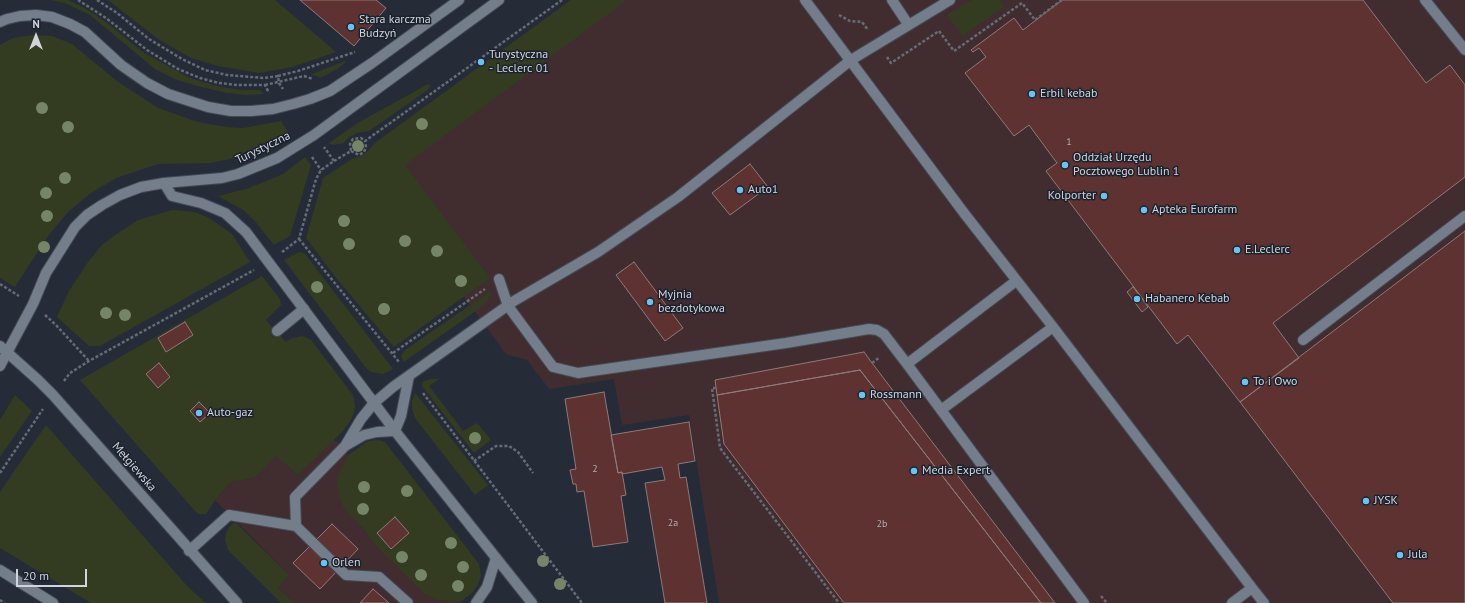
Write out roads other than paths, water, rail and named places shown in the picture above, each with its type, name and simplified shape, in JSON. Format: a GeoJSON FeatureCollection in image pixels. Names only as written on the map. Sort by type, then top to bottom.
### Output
{"type":"FeatureCollection","features":[{"type":"Feature","properties":{"kind":"main road"},"geometry":{"type":"LineString","coordinates":[[0,22],[6,19],[36,14],[52,17],[85,32],[122,65],[148,83],[168,94],[208,107],[231,111],[250,111],[293,104],[330,91],[372,63],[459,0]]}},
{"type":"Feature","properties":{"kind":"main road","name":"Turystyczna"},"geometry":{"type":"LineString","coordinates":[[0,366],[4,349],[32,304],[46,274],[75,227],[87,215],[120,194],[141,187],[164,183],[222,178],[238,174],[277,158],[302,143],[499,0]]}},
{"type":"Feature","properties":{"kind":"main road"},"geometry":{"type":"LineString","coordinates":[[805,0],[952,197],[1264,603]]}},
{"type":"Feature","properties":{"kind":"main road"},"geometry":{"type":"LineString","coordinates":[[892,0],[908,24]]}},
{"type":"Feature","properties":{"kind":"main road"},"geometry":{"type":"LineString","coordinates":[[296,526],[295,497],[345,446],[361,419],[374,403],[409,376],[514,301],[598,252],[678,197],[851,60],[908,24],[950,0]]}},
{"type":"Feature","properties":{"kind":"main road"},"geometry":{"type":"LineString","coordinates":[[1425,0],[1465,50]]}},
{"type":"Feature","properties":{"kind":"main road"},"geometry":{"type":"LineString","coordinates":[[164,183],[172,196],[202,203],[225,213],[246,232],[395,431],[532,603]]}},
{"type":"Feature","properties":{"kind":"main road"},"geometry":{"type":"LineString","coordinates":[[1303,340],[1465,216]]}},
{"type":"Feature","properties":{"kind":"main road"},"geometry":{"type":"LineString","coordinates":[[499,279],[508,306],[553,367],[578,373],[786,343],[869,329],[877,330],[884,334],[942,410],[1084,603]]}},
{"type":"Feature","properties":{"kind":"main road"},"geometry":{"type":"LineString","coordinates":[[907,364],[1016,281]]}},
{"type":"Feature","properties":{"kind":"main road"},"geometry":{"type":"LineString","coordinates":[[277,331],[304,309]]}},
{"type":"Feature","properties":{"kind":"main road"},"geometry":{"type":"LineString","coordinates":[[942,410],[1053,327]]}},
{"type":"Feature","properties":{"kind":"main road","name":"Mełgiewska"},"geometry":{"type":"LineString","coordinates":[[4,349],[53,396],[189,551],[237,603]]}},
{"type":"Feature","properties":{"kind":"main road"},"geometry":{"type":"LineString","coordinates":[[395,431],[401,416],[409,376]]}},
{"type":"Feature","properties":{"kind":"main road"},"geometry":{"type":"LineString","coordinates":[[345,446],[364,435],[377,432],[395,431]]}},
{"type":"Feature","properties":{"kind":"main road"},"geometry":{"type":"LineString","coordinates":[[189,551],[229,516],[296,526],[346,575],[379,577],[408,603]]}},
{"type":"Feature","properties":{"kind":"main road"},"geometry":{"type":"LineString","coordinates":[[476,603],[487,586],[496,558]]}},
{"type":"Feature","properties":{"kind":"main road"},"geometry":{"type":"LineString","coordinates":[[0,570],[53,603]]}},
{"type":"Feature","properties":{"kind":"main road"},"geometry":{"type":"LineString","coordinates":[[1232,603],[1252,588]]}},
{"type":"Feature","properties":{"kind":"place","name":"Stara karczma Budzyń"},"geometry":{"type":"Point","coordinates":[351,27]}},
{"type":"Feature","properties":{"kind":"place","name":"Turystyczna - Leclerc 01"},"geometry":{"type":"Point","coordinates":[481,62]}},
{"type":"Feature","properties":{"kind":"place","name":"Erbil kebab"},"geometry":{"type":"Point","coordinates":[1032,94]}},
{"type":"Feature","properties":{"kind":"place","name":"Oddział Urzędu Pocztowego Lublin 1"},"geometry":{"type":"Point","coordinates":[1065,165]}},
{"type":"Feature","properties":{"kind":"place","name":"Auto1"},"geometry":{"type":"Point","coordinates":[740,190]}},
{"type":"Feature","properties":{"kind":"place","name":"Kolporter"},"geometry":{"type":"Point","coordinates":[1104,196]}},
{"type":"Feature","properties":{"kind":"place","name":"Apteka Eurofarm"},"geometry":{"type":"Point","coordinates":[1144,210]}},
{"type":"Feature","properties":{"kind":"place","name":"E.Leclerc"},"geometry":{"type":"Point","coordinates":[1237,250]}},
{"type":"Feature","properties":{"kind":"place","name":"Habanero Kebab"},"geometry":{"type":"Point","coordinates":[1137,299]}},
{"type":"Feature","properties":{"kind":"place","name":"Myjnia bezdotykowa"},"geometry":{"type":"Point","coordinates":[650,302]}},
{"type":"Feature","properties":{"kind":"place","name":"To i Owo"},"geometry":{"type":"Point","coordinates":[1245,382]}},
{"type":"Feature","properties":{"kind":"place","name":"Rossmann"},"geometry":{"type":"Point","coordinates":[862,395]}},
{"type":"Feature","properties":{"kind":"place","name":"Auto-gaz"},"geometry":{"type":"Point","coordinates":[199,413]}},
{"type":"Feature","properties":{"kind":"place","name":"Media Expert"},"geometry":{"type":"Point","coordinates":[914,471]}},
{"type":"Feature","properties":{"kind":"place","name":"JYSK"},"geometry":{"type":"Point","coordinates":[1366,501]}},
{"type":"Feature","properties":{"kind":"place","name":"Jula"},"geometry":{"type":"Point","coordinates":[1400,555]}},
{"type":"Feature","properties":{"kind":"place","name":"Orlen"},"geometry":{"type":"Point","coordinates":[324,563]}}]}
